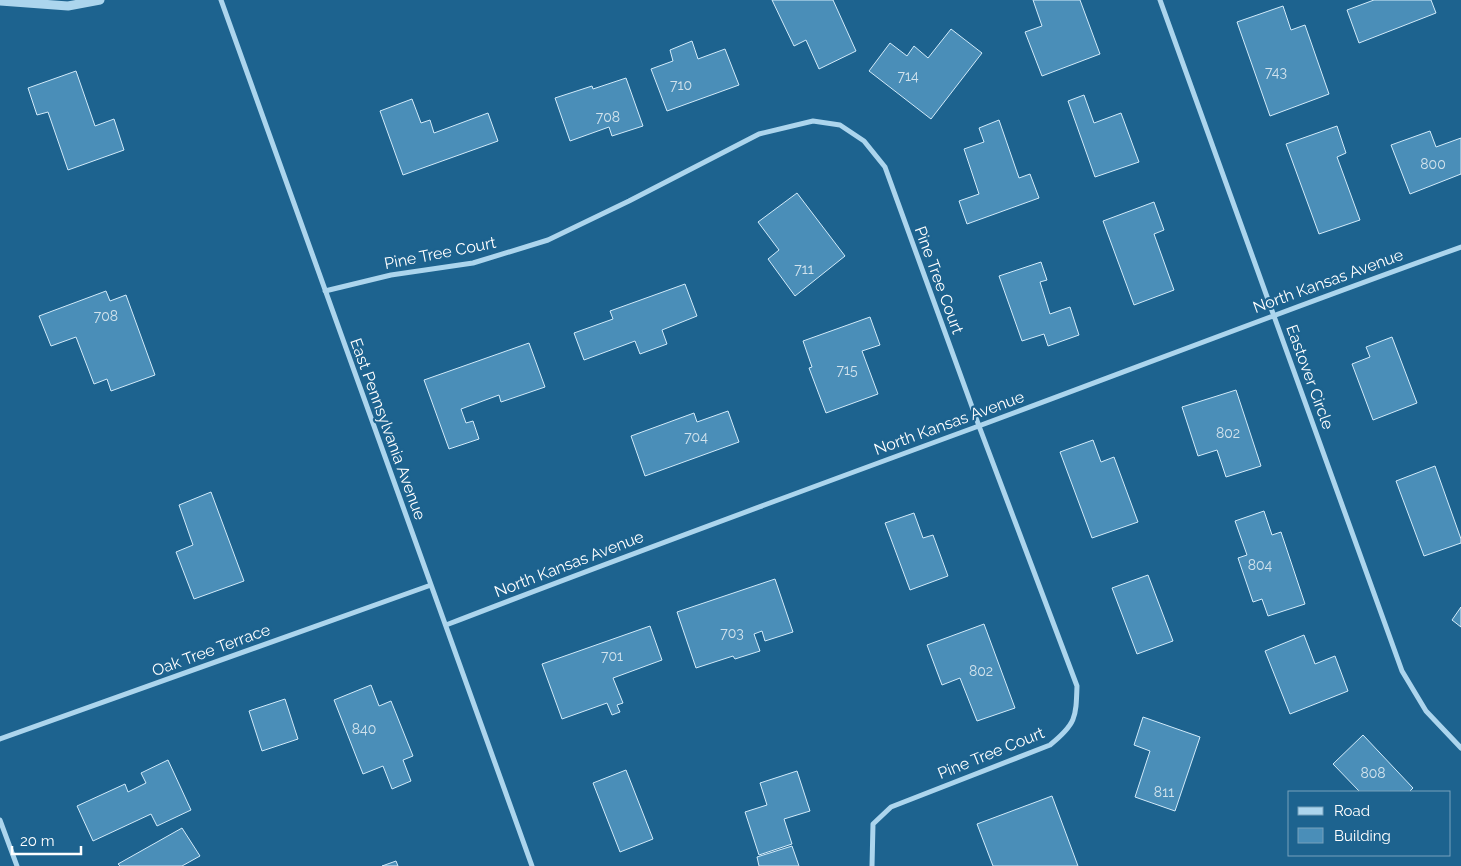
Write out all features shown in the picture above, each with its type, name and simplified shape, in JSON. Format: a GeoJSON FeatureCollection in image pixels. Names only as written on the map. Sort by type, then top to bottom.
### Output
{"type":"FeatureCollection","features":[{"type":"Feature","properties":{"kind":"street"},"geometry":{"type":"LineString","coordinates":[[0,1],[68,6],[100,0]]}},
{"type":"Feature","properties":{"kind":"street","name":"East Pennsylvania Avenue"},"geometry":{"type":"LineString","coordinates":[[221,0],[532,866]]}},
{"type":"Feature","properties":{"kind":"street","name":"Eastover Circle"},"geometry":{"type":"LineString","coordinates":[[1160,0],[1402,671],[1426,712],[1461,748]]}},
{"type":"Feature","properties":{"kind":"street","name":"Pine Tree Court"},"geometry":{"type":"LineString","coordinates":[[325,291],[391,275],[473,263],[548,240],[759,134],[813,121],[840,125],[864,141],[885,167],[978,426],[1078,686],[1076,714],[1067,731],[1050,745],[891,807],[873,824],[872,866]]}},
{"type":"Feature","properties":{"kind":"street","name":"North Kansas Avenue"},"geometry":{"type":"LineString","coordinates":[[446,625],[593,568],[1274,314],[1461,247]]}},
{"type":"Feature","properties":{"kind":"street","name":"Oak Tree Terrace"},"geometry":{"type":"LineString","coordinates":[[0,739],[431,585]]}},
{"type":"Feature","properties":{"kind":"street"},"geometry":{"type":"LineString","coordinates":[[0,820],[17,866]]}},
{"type":"Feature","properties":{"kind":"building"},"geometry":{"type":"Polygon","coordinates":[[[772,0],[833,0],[856,51],[819,69],[806,40],[794,46],[772,0]]]}},
{"type":"Feature","properties":{"kind":"building"},"geometry":{"type":"Polygon","coordinates":[[[1033,0],[1080,0],[1100,54],[1042,76],[1025,32],[1042,26],[1033,0]]]}},
{"type":"Feature","properties":{"kind":"building"},"geometry":{"type":"Polygon","coordinates":[[[1374,0],[1431,0],[1436,13],[1359,43],[1347,10],[1374,0]]]}},
{"type":"Feature","properties":{"kind":"building"},"geometry":{"type":"Polygon","coordinates":[[[1283,6],[1291,30],[1305,25],[1329,94],[1270,116],[1237,22],[1283,6]]]}},
{"type":"Feature","properties":{"kind":"building"},"geometry":{"type":"Polygon","coordinates":[[[951,29],[982,53],[931,119],[869,71],[890,43],[907,56],[914,46],[928,58],[951,29]]]}},
{"type":"Feature","properties":{"kind":"building"},"geometry":{"type":"Polygon","coordinates":[[[692,41],[698,59],[725,49],[739,85],[667,111],[651,69],[673,61],[670,50],[692,41]]]}},
{"type":"Feature","properties":{"kind":"building"},"geometry":{"type":"Polygon","coordinates":[[[76,71],[95,126],[114,119],[124,150],[68,170],[48,112],[37,115],[28,88],[76,71]]]}},
{"type":"Feature","properties":{"kind":"building"},"geometry":{"type":"Polygon","coordinates":[[[626,78],[643,126],[612,136],[609,127],[570,141],[555,98],[592,86],[593,89],[626,78]]]}},
{"type":"Feature","properties":{"kind":"building"},"geometry":{"type":"Polygon","coordinates":[[[1084,95],[1094,123],[1121,113],[1139,162],[1095,177],[1068,101],[1084,95]]]}},
{"type":"Feature","properties":{"kind":"building"},"geometry":{"type":"Polygon","coordinates":[[[412,99],[421,123],[430,120],[434,133],[488,113],[498,141],[403,175],[380,111],[412,99]]]}},
{"type":"Feature","properties":{"kind":"building"},"geometry":{"type":"Polygon","coordinates":[[[999,120],[1019,178],[1030,174],[1039,198],[967,224],[959,201],[979,194],[964,149],[984,142],[979,128],[999,120]]]}},
{"type":"Feature","properties":{"kind":"building"},"geometry":{"type":"Polygon","coordinates":[[[1337,126],[1346,153],[1337,157],[1360,220],[1319,234],[1286,144],[1337,126]]]}},
{"type":"Feature","properties":{"kind":"building"},"geometry":{"type":"Polygon","coordinates":[[[1430,131],[1436,147],[1461,138],[1461,174],[1410,194],[1391,145],[1430,131]]]}},
{"type":"Feature","properties":{"kind":"building"},"geometry":{"type":"Polygon","coordinates":[[[797,193],[845,256],[795,296],[768,259],[779,250],[758,222],[797,193]]]}},
{"type":"Feature","properties":{"kind":"building"},"geometry":{"type":"Polygon","coordinates":[[[1154,202],[1164,230],[1154,234],[1174,290],[1134,305],[1103,221],[1154,202]]]}},
{"type":"Feature","properties":{"kind":"building"},"geometry":{"type":"Polygon","coordinates":[[[1041,262],[1047,280],[1040,282],[1050,314],[1070,307],[1079,335],[1048,346],[1044,334],[1022,341],[999,276],[1041,262]]]}},
{"type":"Feature","properties":{"kind":"building"},"geometry":{"type":"Polygon","coordinates":[[[685,284],[697,316],[662,330],[667,344],[640,354],[635,341],[584,360],[574,333],[613,319],[610,311],[685,284]]]}},
{"type":"Feature","properties":{"kind":"building"},"geometry":{"type":"Polygon","coordinates":[[[106,291],[110,301],[126,295],[155,375],[111,391],[107,379],[94,384],[76,337],[51,346],[39,316],[106,291]]]}},
{"type":"Feature","properties":{"kind":"building"},"geometry":{"type":"Polygon","coordinates":[[[870,317],[880,345],[862,351],[878,394],[826,413],[809,368],[812,367],[803,341],[870,317]]]}},
{"type":"Feature","properties":{"kind":"building"},"geometry":{"type":"Polygon","coordinates":[[[1392,337],[1417,403],[1373,420],[1352,364],[1370,357],[1366,347],[1392,337]]]}},
{"type":"Feature","properties":{"kind":"building"},"geometry":{"type":"Polygon","coordinates":[[[529,343],[545,387],[501,402],[499,395],[461,409],[466,423],[473,421],[479,439],[449,449],[424,380],[529,343]]]}},
{"type":"Feature","properties":{"kind":"building"},"geometry":{"type":"Polygon","coordinates":[[[1236,390],[1261,466],[1226,477],[1217,450],[1198,456],[1182,407],[1236,390]]]}},
{"type":"Feature","properties":{"kind":"building"},"geometry":{"type":"Polygon","coordinates":[[[728,411],[739,442],[645,476],[631,436],[694,413],[697,422],[728,411]]]}},
{"type":"Feature","properties":{"kind":"building"},"geometry":{"type":"Polygon","coordinates":[[[1093,440],[1101,462],[1114,457],[1138,522],[1092,538],[1060,452],[1093,440]]]}},
{"type":"Feature","properties":{"kind":"building"},"geometry":{"type":"Polygon","coordinates":[[[1435,466],[1461,543],[1424,556],[1396,481],[1435,466]]]}},
{"type":"Feature","properties":{"kind":"building"},"geometry":{"type":"Polygon","coordinates":[[[211,492],[244,581],[194,599],[176,552],[193,545],[179,505],[211,492]]]}},
{"type":"Feature","properties":{"kind":"building"},"geometry":{"type":"Polygon","coordinates":[[[1264,511],[1272,535],[1281,532],[1305,604],[1268,616],[1262,599],[1253,602],[1238,558],[1247,555],[1235,521],[1264,511]]]}},
{"type":"Feature","properties":{"kind":"building"},"geometry":{"type":"Polygon","coordinates":[[[914,513],[923,538],[933,535],[948,576],[910,590],[885,523],[914,513]]]}},
{"type":"Feature","properties":{"kind":"building"},"geometry":{"type":"Polygon","coordinates":[[[1148,575],[1173,641],[1137,654],[1112,588],[1148,575]]]}},
{"type":"Feature","properties":{"kind":"building"},"geometry":{"type":"Polygon","coordinates":[[[775,579],[793,632],[765,641],[762,631],[754,634],[760,651],[735,659],[733,656],[696,668],[677,612],[775,579]]]}},
{"type":"Feature","properties":{"kind":"building"},"geometry":{"type":"Polygon","coordinates":[[[1461,607],[1461,627],[1452,620],[1461,607]]]}},
{"type":"Feature","properties":{"kind":"building"},"geometry":{"type":"Polygon","coordinates":[[[984,624],[1015,708],[977,721],[960,678],[942,685],[927,645],[984,624]]]}},
{"type":"Feature","properties":{"kind":"building"},"geometry":{"type":"Polygon","coordinates":[[[650,626],[662,660],[613,678],[623,703],[617,705],[620,712],[612,715],[607,703],[562,719],[542,664],[650,626]]]}},
{"type":"Feature","properties":{"kind":"building"},"geometry":{"type":"Polygon","coordinates":[[[1304,635],[1315,664],[1335,656],[1348,691],[1290,714],[1265,651],[1304,635]]]}},
{"type":"Feature","properties":{"kind":"building"},"geometry":{"type":"Polygon","coordinates":[[[371,685],[379,706],[391,701],[413,756],[403,760],[411,781],[392,789],[383,766],[363,774],[334,700],[371,685]]]}},
{"type":"Feature","properties":{"kind":"building"},"geometry":{"type":"Polygon","coordinates":[[[285,699],[298,739],[262,751],[249,711],[285,699]]]}},
{"type":"Feature","properties":{"kind":"building"},"geometry":{"type":"Polygon","coordinates":[[[1143,717],[1200,737],[1175,811],[1135,797],[1150,751],[1134,745],[1143,717]]]}},
{"type":"Feature","properties":{"kind":"building"},"geometry":{"type":"Polygon","coordinates":[[[1363,735],[1413,788],[1410,791],[1359,791],[1333,764],[1363,735]]]}},
{"type":"Feature","properties":{"kind":"building"},"geometry":{"type":"Polygon","coordinates":[[[168,760],[191,810],[157,826],[151,814],[93,841],[77,806],[125,784],[128,792],[146,783],[141,773],[168,760]]]}},
{"type":"Feature","properties":{"kind":"building"},"geometry":{"type":"Polygon","coordinates":[[[626,770],[653,839],[620,852],[593,783],[626,770]]]}},
{"type":"Feature","properties":{"kind":"building"},"geometry":{"type":"Polygon","coordinates":[[[797,771],[810,811],[784,819],[792,844],[759,855],[745,812],[767,805],[760,783],[797,771]]]}},
{"type":"Feature","properties":{"kind":"building"},"geometry":{"type":"Polygon","coordinates":[[[1052,796],[1078,866],[993,866],[977,824],[1052,796]]]}},
{"type":"Feature","properties":{"kind":"building"},"geometry":{"type":"Polygon","coordinates":[[[182,828],[200,856],[182,866],[120,866],[118,864],[182,828]]]}},
{"type":"Feature","properties":{"kind":"building"},"geometry":{"type":"Polygon","coordinates":[[[792,846],[799,866],[759,866],[757,857],[792,846]]]}},
{"type":"Feature","properties":{"kind":"building"},"geometry":{"type":"Polygon","coordinates":[[[396,861],[398,866],[382,866],[396,861]]]}}]}
